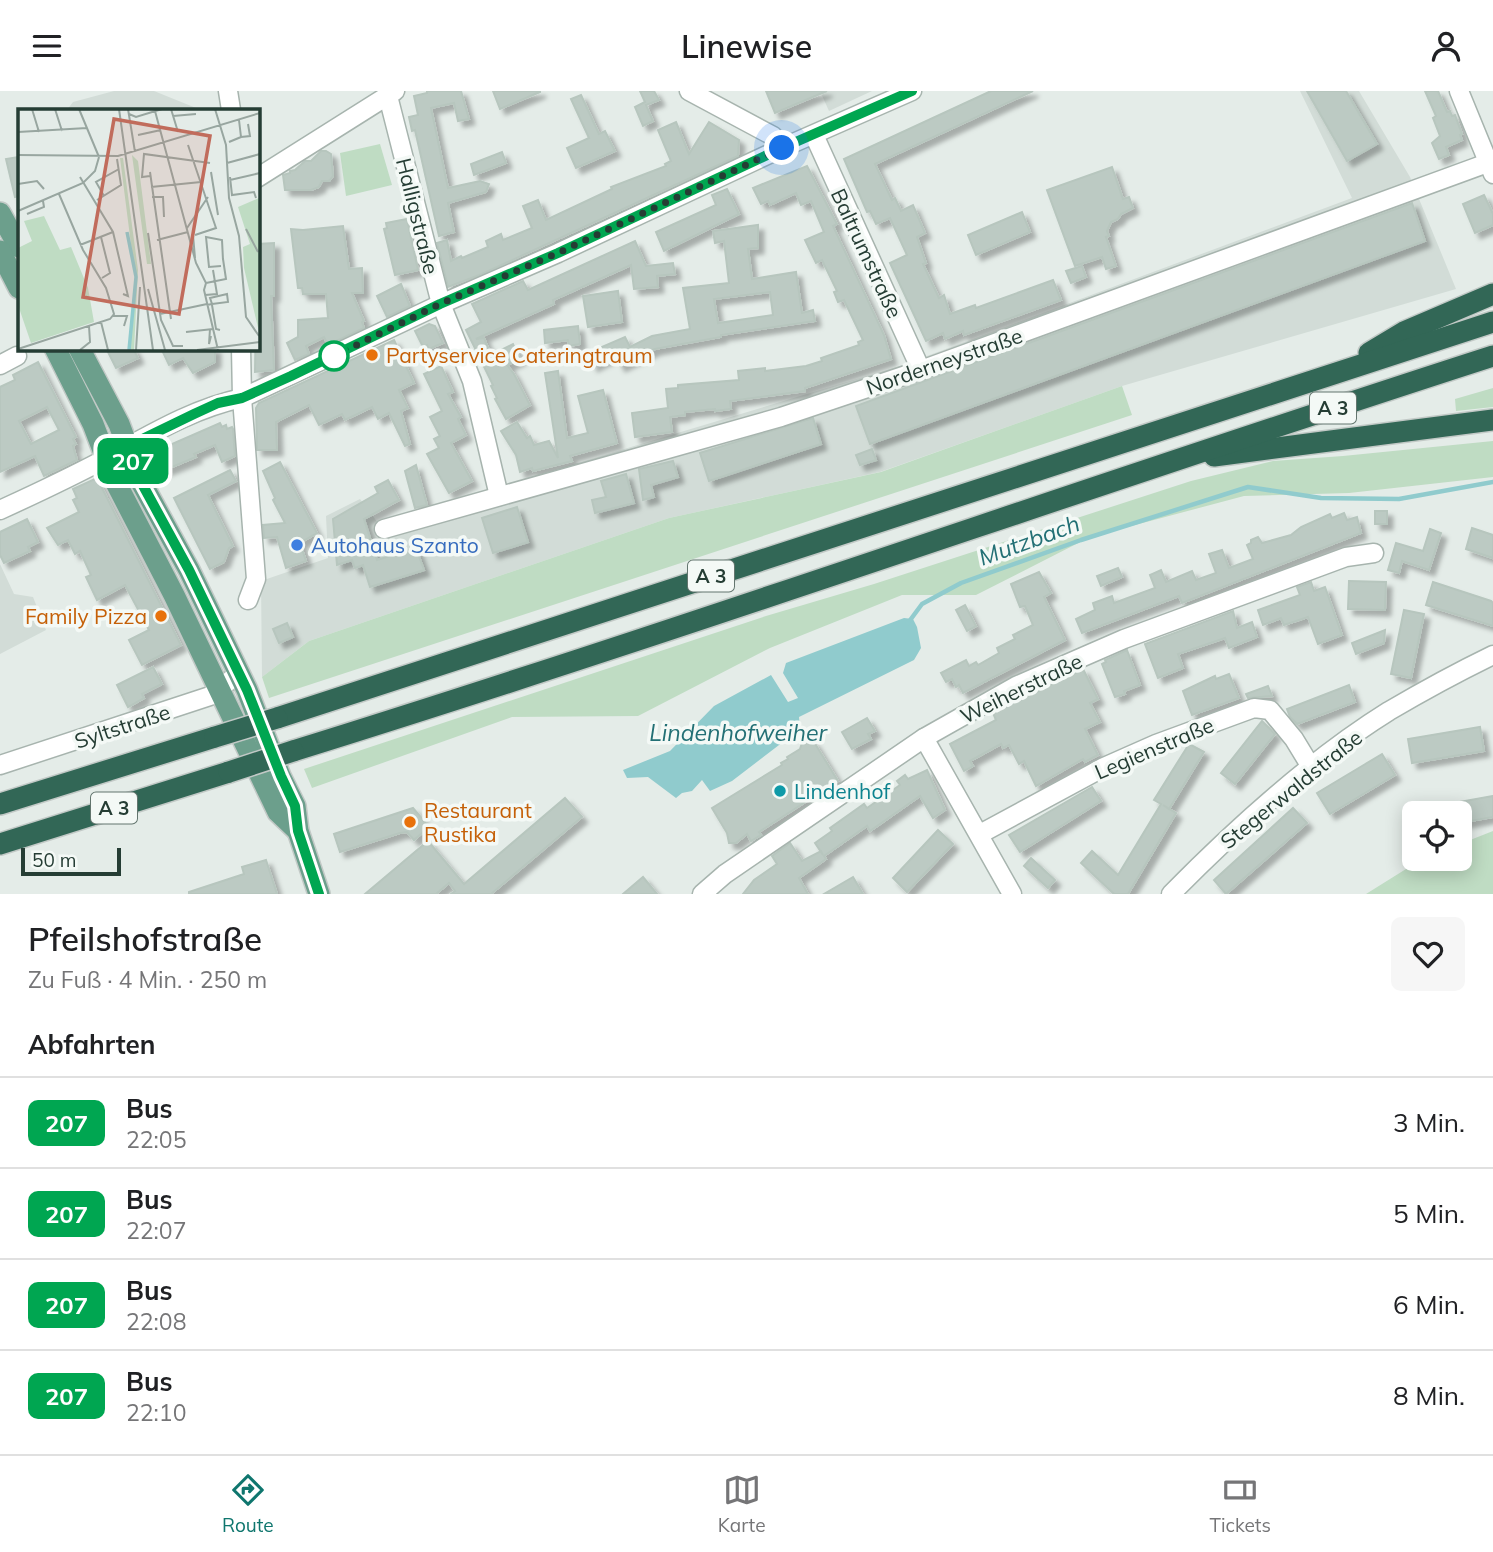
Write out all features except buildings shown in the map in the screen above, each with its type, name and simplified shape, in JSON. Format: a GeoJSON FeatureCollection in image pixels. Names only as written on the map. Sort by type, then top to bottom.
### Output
{"type":"FeatureCollection","features":[{"type":"Feature","properties":{"kind":"highway"},"geometry":{"type":"LineString","coordinates":[[1336,373],[1404,332],[1493,295]]}},
{"type":"Feature","properties":{"kind":"highway","name":"A 3"},"geometry":{"type":"LineString","coordinates":[[0,804],[277,718],[1493,322]]}},
{"type":"Feature","properties":{"kind":"highway","name":"A 3"},"geometry":{"type":"LineString","coordinates":[[0,844],[475,694],[1493,356]]}},
{"type":"Feature","properties":{"kind":"highway"},"geometry":{"type":"LineString","coordinates":[[1174,460],[1281,449],[1493,420]]}},
{"type":"Feature","properties":{"kind":"main road"},"geometry":{"type":"LineString","coordinates":[[0,212],[18,245]]}},
{"type":"Feature","properties":{"kind":"main road"},"geometry":{"type":"LineString","coordinates":[[0,251],[18,286]]}},
{"type":"Feature","properties":{"kind":"main road"},"geometry":{"type":"LineString","coordinates":[[56,350],[93,423],[114,479],[278,812],[298,831]]}},
{"type":"Feature","properties":{"kind":"main road"},"geometry":{"type":"LineString","coordinates":[[80,350],[119,424],[140,480],[189,570],[238,674],[295,806],[298,831],[319,894]]}},
{"type":"Feature","properties":{"kind":"street"},"geometry":{"type":"LineString","coordinates":[[228,91],[231,109]]}},
{"type":"Feature","properties":{"kind":"street"},"geometry":{"type":"LineString","coordinates":[[689,91],[773,136],[782,148]]}},
{"type":"Feature","properties":{"kind":"street"},"geometry":{"type":"LineString","coordinates":[[0,510],[218,403],[242,398],[440,304],[912,91]]}},
{"type":"Feature","properties":{"kind":"street"},"geometry":{"type":"LineString","coordinates":[[1459,91],[1491,166]]}},
{"type":"Feature","properties":{"kind":"street"},"geometry":{"type":"LineString","coordinates":[[259,177],[392,93]]}},
{"type":"Feature","properties":{"kind":"street","name":"Halligstraße"},"geometry":{"type":"LineString","coordinates":[[392,93],[440,304],[472,381],[499,496]]}},
{"type":"Feature","properties":{"kind":"street","name":"Baltrumstraße"},"geometry":{"type":"LineString","coordinates":[[814,135],[921,370]]}},
{"type":"Feature","properties":{"kind":"street","name":"Norderneystraße"},"geometry":{"type":"LineString","coordinates":[[384,529],[741,429],[921,370],[1491,166]]}},
{"type":"Feature","properties":{"kind":"street"},"geometry":{"type":"LineString","coordinates":[[241,350],[242,398],[256,579],[248,600]]}},
{"type":"Feature","properties":{"kind":"street"},"geometry":{"type":"LineString","coordinates":[[0,365],[17,356]]}},
{"type":"Feature","properties":{"kind":"street","name":"Weiherstraße"},"geometry":{"type":"LineString","coordinates":[[702,894],[725,874],[924,738],[1016,686],[1124,639],[1346,557],[1374,553]]}},
{"type":"Feature","properties":{"kind":"street","name":"Stegerwaldstraße"},"geometry":{"type":"LineString","coordinates":[[1171,894],[1204,860],[1311,767],[1387,712],[1493,655]]}},
{"type":"Feature","properties":{"kind":"street","name":"Syltstraße"},"geometry":{"type":"LineString","coordinates":[[0,765],[210,696],[238,674]]}},
{"type":"Feature","properties":{"kind":"street","name":"Legienstraße"},"geometry":{"type":"LineString","coordinates":[[980,834],[1104,767],[1156,744],[1254,708],[1270,710],[1294,739],[1311,767]]}},
{"type":"Feature","properties":{"kind":"street"},"geometry":{"type":"LineString","coordinates":[[924,738],[1012,894]]}},
{"type":"Feature","properties":{"kind":"shaded area"},"geometry":{"type":"Polygon","coordinates":[[[114,91],[154,91],[199,109],[68,109],[73,102],[114,91]]]}},
{"type":"Feature","properties":{"kind":"shaded area"},"geometry":{"type":"Polygon","coordinates":[[[820,91],[872,91],[829,111],[820,91]]]}},
{"type":"Feature","properties":{"kind":"shaded area"},"geometry":{"type":"Polygon","coordinates":[[[1300,91],[1359,91],[1410,177],[1456,289],[1122,386],[880,472],[669,518],[309,641],[262,677],[261,581],[328,558],[326,516],[360,499],[378,523],[900,366],[1352,198],[1300,91]]]}},
{"type":"Feature","properties":{"kind":"shaded area"},"geometry":{"type":"Polygon","coordinates":[[[0,564],[14,594],[33,597],[46,630],[0,654],[0,564]]]}},
{"type":"Feature","properties":{"kind":"green space"},"geometry":{"type":"Polygon","coordinates":[[[380,144],[392,185],[346,196],[340,153],[380,144]]]}},
{"type":"Feature","properties":{"kind":"green space"},"geometry":{"type":"Polygon","coordinates":[[[1122,386],[1132,415],[269,698],[262,677],[309,641],[669,518],[881,472],[1122,386]]]}},
{"type":"Feature","properties":{"kind":"green space"},"geometry":{"type":"Polygon","coordinates":[[[1493,388],[1493,407],[1456,411],[1455,399],[1493,388]]]}},
{"type":"Feature","properties":{"kind":"green space"},"geometry":{"type":"Polygon","coordinates":[[[1493,441],[1493,477],[1349,493],[1244,496],[1090,537],[976,595],[902,595],[770,648],[638,716],[512,717],[312,788],[304,769],[766,616],[874,584],[1191,481],[1273,461],[1493,441]]]}},
{"type":"Feature","properties":{"kind":"green space"},"geometry":{"type":"Polygon","coordinates":[[[1493,831],[1493,894],[1366,894],[1403,871],[1472,871],[1472,839],[1493,831]]]}},
{"type":"Feature","properties":{"kind":"water","name":"Lindenhofweiher"},"geometry":{"type":"Polygon","coordinates":[[[904,618],[913,619],[917,627],[921,648],[914,660],[799,717],[800,729],[732,781],[710,791],[702,780],[692,791],[682,793],[676,798],[648,777],[627,778],[623,770],[670,751],[714,706],[771,675],[788,702],[798,698],[783,673],[786,663],[904,618]]]}},
{"type":"Feature","properties":{"kind":"waterway","name":"Mutzbach"},"geometry":{"type":"LineString","coordinates":[[908,623],[922,604],[961,583],[1081,540],[1248,487],[1321,498],[1399,499],[1493,482]]}},
{"type":"Feature","properties":{"kind":"bus line","name":"207"},"geometry":{"type":"LineString","coordinates":[[319,894],[298,831],[295,806],[247,690],[189,570],[140,480],[128,446],[218,403],[242,398],[291,376],[440,304],[912,91]]}},
{"type":"Feature","properties":{"kind":"place","name":"Partyservice Cateringtraum"},"geometry":{"type":"Point","coordinates":[372,355]}},
{"type":"Feature","properties":{"kind":"place","name":"Autohaus Szanto"},"geometry":{"type":"Point","coordinates":[297,545]}},
{"type":"Feature","properties":{"kind":"place","name":"Family Pizza"},"geometry":{"type":"Point","coordinates":[161,616]}},
{"type":"Feature","properties":{"kind":"place","name":"Lindenhof"},"geometry":{"type":"Point","coordinates":[780,791]}},
{"type":"Feature","properties":{"kind":"place","name":"Restaurant Rustika"},"geometry":{"type":"Point","coordinates":[410,822]}},
{"type":"Feature","properties":{"kind":"route"},"geometry":{"type":"LineString","coordinates":[[334,356],[440,304],[558,253],[782,148]]}}]}
